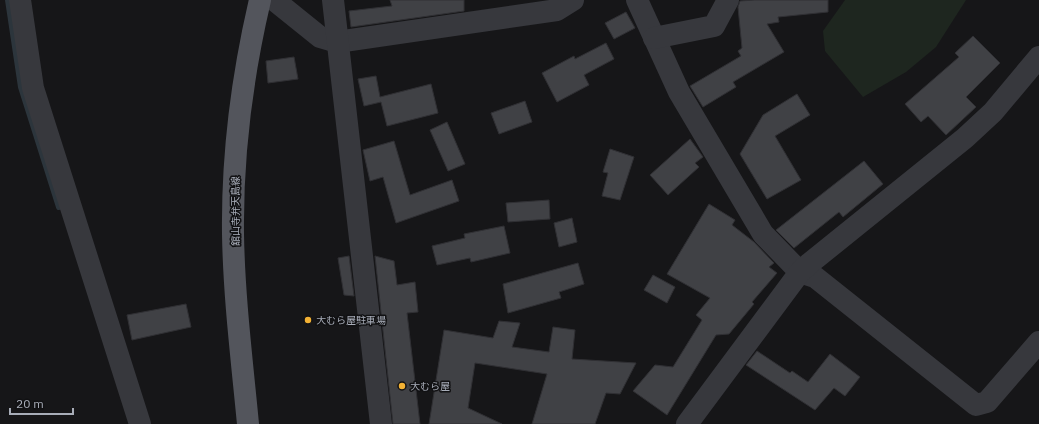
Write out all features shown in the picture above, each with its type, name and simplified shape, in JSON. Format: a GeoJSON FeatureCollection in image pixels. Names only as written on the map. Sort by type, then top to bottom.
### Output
{"type":"FeatureCollection","features":[{"type":"Feature","properties":{"kind":"main road","name":"舘山寺弁天島線"},"geometry":{"type":"LineString","coordinates":[[248,424],[236,283],[234,185],[243,87],[260,0]]}},
{"type":"Feature","properties":{"kind":"street"},"geometry":{"type":"LineString","coordinates":[[20,0],[32,88],[140,424]]}},
{"type":"Feature","properties":{"kind":"street"},"geometry":{"type":"LineString","coordinates":[[274,0],[320,37],[338,42],[557,10],[573,0]]}},
{"type":"Feature","properties":{"kind":"street"},"geometry":{"type":"LineString","coordinates":[[333,0],[381,424]]}},
{"type":"Feature","properties":{"kind":"street"},"geometry":{"type":"LineString","coordinates":[[637,0],[679,92],[763,234],[800,272],[815,277],[976,405],[987,402],[1039,342]]}},
{"type":"Feature","properties":{"kind":"street"},"geometry":{"type":"LineString","coordinates":[[654,38],[714,26],[728,0]]}},
{"type":"Feature","properties":{"kind":"street"},"geometry":{"type":"LineString","coordinates":[[687,424],[800,272],[810,262],[971,133],[993,112],[1039,57]]}},
{"type":"Feature","properties":{"kind":"shaded area"},"geometry":{"type":"Polygon","coordinates":[[[845,0],[966,0],[936,47],[906,72],[863,97],[825,51],[823,31],[845,0]]]}},
{"type":"Feature","properties":{"kind":"building"},"geometry":{"type":"Polygon","coordinates":[[[390,0],[464,0],[464,11],[351,27],[349,11],[392,6],[390,0]]]}},
{"type":"Feature","properties":{"kind":"building"},"geometry":{"type":"Polygon","coordinates":[[[828,0],[828,12],[778,17],[779,22],[767,24],[784,52],[733,82],[736,87],[703,107],[690,86],[741,56],[738,51],[742,48],[738,7],[740,1],[828,0]]]}},
{"type":"Feature","properties":{"kind":"building"},"geometry":{"type":"Polygon","coordinates":[[[626,12],[635,28],[614,39],[605,23],[626,12]]]}},
{"type":"Feature","properties":{"kind":"building"},"geometry":{"type":"Polygon","coordinates":[[[973,36],[1000,63],[966,97],[976,107],[946,135],[928,116],[921,122],[905,104],[959,57],[955,53],[973,36]]]}},
{"type":"Feature","properties":{"kind":"building"},"geometry":{"type":"Polygon","coordinates":[[[606,43],[614,59],[584,75],[589,85],[557,102],[542,73],[574,56],[575,59],[606,43]]]}},
{"type":"Feature","properties":{"kind":"building"},"geometry":{"type":"Polygon","coordinates":[[[294,57],[298,79],[268,83],[266,61],[294,57]]]}},
{"type":"Feature","properties":{"kind":"building"},"geometry":{"type":"Polygon","coordinates":[[[376,76],[380,97],[431,84],[438,113],[387,126],[381,102],[364,106],[358,79],[376,76]]]}},
{"type":"Feature","properties":{"kind":"building"},"geometry":{"type":"Polygon","coordinates":[[[797,94],[810,115],[775,136],[801,180],[767,199],[740,154],[763,115],[797,94]]]}},
{"type":"Feature","properties":{"kind":"building"},"geometry":{"type":"Polygon","coordinates":[[[525,101],[532,122],[499,134],[491,113],[525,101]]]}},
{"type":"Feature","properties":{"kind":"building"},"geometry":{"type":"Polygon","coordinates":[[[447,122],[465,164],[448,171],[430,130],[447,122]]]}},
{"type":"Feature","properties":{"kind":"building"},"geometry":{"type":"Polygon","coordinates":[[[690,139],[703,157],[695,163],[699,167],[668,195],[650,175],[690,139]]]}},
{"type":"Feature","properties":{"kind":"building"},"geometry":{"type":"Polygon","coordinates":[[[394,141],[410,195],[452,180],[459,201],[396,223],[383,177],[370,181],[363,150],[394,141]]]}},
{"type":"Feature","properties":{"kind":"building"},"geometry":{"type":"Polygon","coordinates":[[[610,149],[634,157],[620,200],[602,196],[608,173],[603,172],[610,149]]]}},
{"type":"Feature","properties":{"kind":"building"},"geometry":{"type":"Polygon","coordinates":[[[864,161],[883,184],[843,217],[839,212],[794,248],[776,230],[864,161]]]}},
{"type":"Feature","properties":{"kind":"building"},"geometry":{"type":"Polygon","coordinates":[[[549,200],[550,219],[508,222],[506,203],[549,200]]]}},
{"type":"Feature","properties":{"kind":"building"},"geometry":{"type":"Polygon","coordinates":[[[709,204],[735,220],[732,225],[754,242],[774,263],[769,267],[777,273],[752,302],[754,304],[729,334],[716,335],[667,415],[633,391],[655,365],[673,367],[702,320],[696,315],[710,298],[667,274],[709,204]]]}},
{"type":"Feature","properties":{"kind":"building"},"geometry":{"type":"Polygon","coordinates":[[[572,218],[577,242],[559,247],[554,223],[572,218]]]}},
{"type":"Feature","properties":{"kind":"building"},"geometry":{"type":"Polygon","coordinates":[[[504,226],[510,253],[471,262],[470,258],[437,265],[432,246],[465,238],[464,234],[504,226]]]}},
{"type":"Feature","properties":{"kind":"building"},"geometry":{"type":"Polygon","coordinates":[[[349,256],[354,296],[344,295],[338,258],[349,256]]]}},
{"type":"Feature","properties":{"kind":"building"},"geometry":{"type":"Polygon","coordinates":[[[375,256],[394,261],[397,285],[415,282],[418,312],[407,313],[420,424],[393,424],[375,256]]]}},
{"type":"Feature","properties":{"kind":"building"},"geometry":{"type":"Polygon","coordinates":[[[578,263],[584,284],[559,292],[561,298],[508,313],[503,284],[578,263]]]}},
{"type":"Feature","properties":{"kind":"building"},"geometry":{"type":"Polygon","coordinates":[[[653,275],[675,287],[667,303],[644,290],[653,275]]]}},
{"type":"Feature","properties":{"kind":"building"},"geometry":{"type":"Polygon","coordinates":[[[186,304],[191,327],[132,340],[127,315],[186,304]]]}},
{"type":"Feature","properties":{"kind":"building"},"geometry":{"type":"Polygon","coordinates":[[[499,321],[520,323],[512,347],[549,352],[553,327],[575,330],[572,359],[636,363],[620,394],[606,393],[595,424],[532,424],[547,374],[475,363],[468,408],[502,424],[429,424],[444,330],[493,338],[499,321]]]}},
{"type":"Feature","properties":{"kind":"building"},"geometry":{"type":"Polygon","coordinates":[[[757,351],[790,373],[792,371],[808,382],[830,354],[860,377],[845,396],[834,388],[815,410],[746,365],[757,351]]]}},
{"type":"Feature","properties":{"kind":"waterway"},"geometry":{"type":"LineString","coordinates":[[8,0],[21,87],[59,207]]}},
{"type":"Feature","properties":{"kind":"place","name":"大むら屋駐車場"},"geometry":{"type":"Point","coordinates":[308,320]}},
{"type":"Feature","properties":{"kind":"place","name":"大むら屋"},"geometry":{"type":"Point","coordinates":[402,386]}}]}
